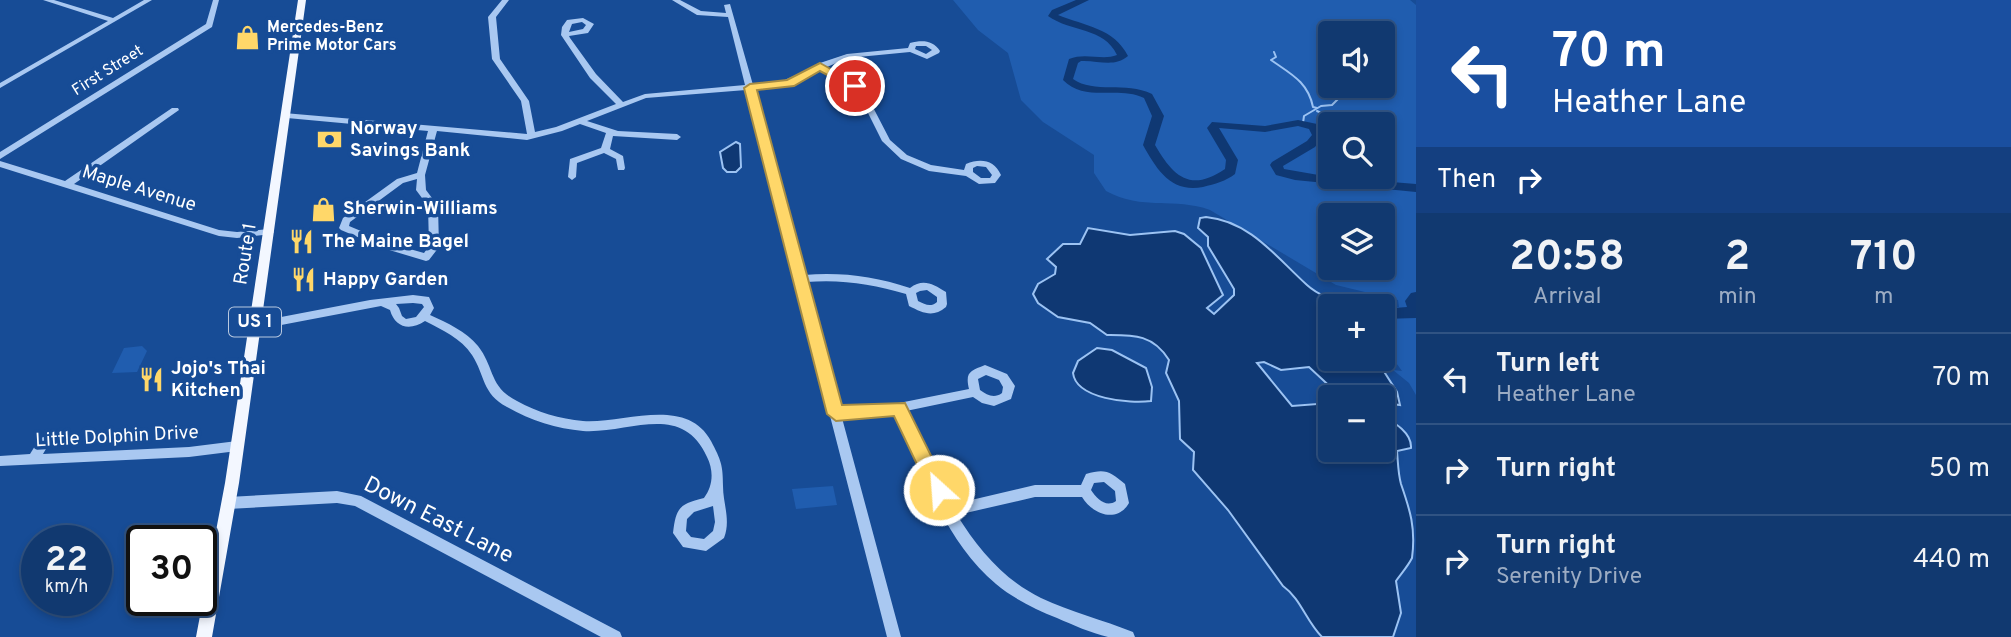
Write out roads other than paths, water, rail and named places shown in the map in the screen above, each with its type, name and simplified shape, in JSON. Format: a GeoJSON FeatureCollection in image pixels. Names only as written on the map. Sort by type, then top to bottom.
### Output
{"type":"FeatureCollection","features":[{"type":"Feature","properties":{"kind":"main road","name":"Route 1"},"geometry":{"type":"LineString","coordinates":[[204,637],[237,446],[302,0]]}},
{"type":"Feature","properties":{"kind":"street"},"geometry":{"type":"LineString","coordinates":[[46,0],[114,20]]}},
{"type":"Feature","properties":{"kind":"street"},"geometry":{"type":"LineString","coordinates":[[0,86],[149,0]]}},
{"type":"Feature","properties":{"kind":"street","name":"First Street"},"geometry":{"type":"LineString","coordinates":[[0,156],[209,25],[216,0]]}},
{"type":"Feature","properties":{"kind":"street"},"geometry":{"type":"LineString","coordinates":[[506,0],[492,17],[495,54],[501,70],[525,101],[532,136]]}},
{"type":"Feature","properties":{"kind":"street"},"geometry":{"type":"LineString","coordinates":[[674,0],[700,13],[729,10],[894,637]]}},
{"type":"Feature","properties":{"kind":"street"},"geometry":{"type":"LineString","coordinates":[[565,35],[593,76],[620,103]]}},
{"type":"Feature","properties":{"kind":"street"},"geometry":{"type":"LineString","coordinates":[[287,115],[503,137],[532,136],[579,121],[620,103],[654,95],[789,83],[820,66],[847,56],[911,50]]}},
{"type":"Feature","properties":{"kind":"street"},"geometry":{"type":"LineString","coordinates":[[820,66],[860,90],[882,135],[896,151],[923,166],[968,173]]}},
{"type":"Feature","properties":{"kind":"street"},"geometry":{"type":"LineString","coordinates":[[66,184],[175,110]]}},
{"type":"Feature","properties":{"kind":"street"},"geometry":{"type":"LineString","coordinates":[[579,121],[610,132],[677,137]]}},
{"type":"Feature","properties":{"kind":"street"},"geometry":{"type":"LineString","coordinates":[[421,175],[398,182],[346,219],[344,228],[388,247],[426,257],[433,250],[433,206],[421,190],[421,175],[433,129]]}},
{"type":"Feature","properties":{"kind":"street"},"geometry":{"type":"LineString","coordinates":[[605,150],[610,132]]}},
{"type":"Feature","properties":{"kind":"street"},"geometry":{"type":"LineString","coordinates":[[572,177],[572,165],[576,159],[605,150],[620,158],[621,168]]}},
{"type":"Feature","properties":{"kind":"street","name":"Maple Avenue"},"geometry":{"type":"LineString","coordinates":[[0,164],[219,233],[237,235],[269,232]]}},
{"type":"Feature","properties":{"kind":"street"},"geometry":{"type":"LineString","coordinates":[[800,279],[850,275],[911,292]]}},
{"type":"Feature","properties":{"kind":"street"},"geometry":{"type":"LineString","coordinates":[[255,326],[384,303],[423,299],[429,306],[425,317],[416,322],[405,323],[397,318],[394,308],[384,303]]}},
{"type":"Feature","properties":{"kind":"street"},"geometry":{"type":"LineString","coordinates":[[425,317],[454,332],[474,348],[496,394],[520,407],[579,426],[648,418],[671,420],[691,429],[712,453],[718,472],[721,522],[719,534],[706,545],[688,543],[679,533],[679,519],[687,509],[708,503],[717,488]]}},
{"type":"Feature","properties":{"kind":"street"},"geometry":{"type":"LineString","coordinates":[[836,414],[899,408],[975,392]]}},
{"type":"Feature","properties":{"kind":"street"},"geometry":{"type":"LineString","coordinates":[[899,408],[948,511],[974,554],[1012,588],[1036,602],[1128,637]]}},
{"type":"Feature","properties":{"kind":"street"},"geometry":{"type":"LineString","coordinates":[[33,460],[44,442]]}},
{"type":"Feature","properties":{"kind":"street","name":"Little Dolphin Drive"},"geometry":{"type":"LineString","coordinates":[[0,461],[189,452],[237,446]]}},
{"type":"Feature","properties":{"kind":"street"},"geometry":{"type":"LineString","coordinates":[[948,511],[1035,491],[1086,491]]}},
{"type":"Feature","properties":{"kind":"street","name":"Down East Lane"},"geometry":{"type":"LineString","coordinates":[[228,503],[337,497],[357,500],[615,637]]}},
{"type":"Feature","properties":{"kind":"waterway"},"geometry":{"type":"LineString","coordinates":[[1084,0],[1055,12],[1053,16],[1112,39],[1123,56],[1112,60],[1079,58],[1073,61],[1068,80],[1086,89],[1128,89],[1148,96],[1158,116],[1149,145],[1164,170],[1177,181],[1195,184],[1216,179],[1231,171],[1232,160],[1213,128],[1216,124],[1265,129],[1298,123],[1313,126],[1318,135],[1311,144],[1276,165],[1280,172],[1295,176],[1416,188]]}},
{"type":"Feature","properties":{"kind":"waterway"},"geometry":{"type":"LineString","coordinates":[[1274,52],[1276,57],[1271,60],[1298,79],[1311,98],[1313,107],[1317,108]]}},
{"type":"Feature","properties":{"kind":"waterway"},"geometry":{"type":"LineString","coordinates":[[1303,123],[1304,116],[1321,106],[1332,105],[1339,98]]}},
{"type":"Feature","properties":{"kind":"waterway"},"geometry":{"type":"LineString","coordinates":[[1416,297],[1412,301],[1416,313]]}},
{"type":"Feature","properties":{"kind":"waterway"},"geometry":{"type":"LineString","coordinates":[[1395,313],[1415,312]]}},
{"type":"Feature","properties":{"kind":"place","name":"Mercedes-Benz Prime Motor Cars"},"geometry":{"type":"Point","coordinates":[247,37]}},
{"type":"Feature","properties":{"kind":"place","name":"Norway Savings Bank"},"geometry":{"type":"Point","coordinates":[330,140]}},
{"type":"Feature","properties":{"kind":"place","name":"Sherwin-Williams"},"geometry":{"type":"Point","coordinates":[323,209]}},
{"type":"Feature","properties":{"kind":"place","name":"The Maine Bagel"},"geometry":{"type":"Point","coordinates":[302,242]}},
{"type":"Feature","properties":{"kind":"place","name":"Happy Garden"},"geometry":{"type":"Point","coordinates":[303,280]}},
{"type":"Feature","properties":{"kind":"place","name":"Jojo's Thai Kitchen"},"geometry":{"type":"Point","coordinates":[151,380]}}]}
